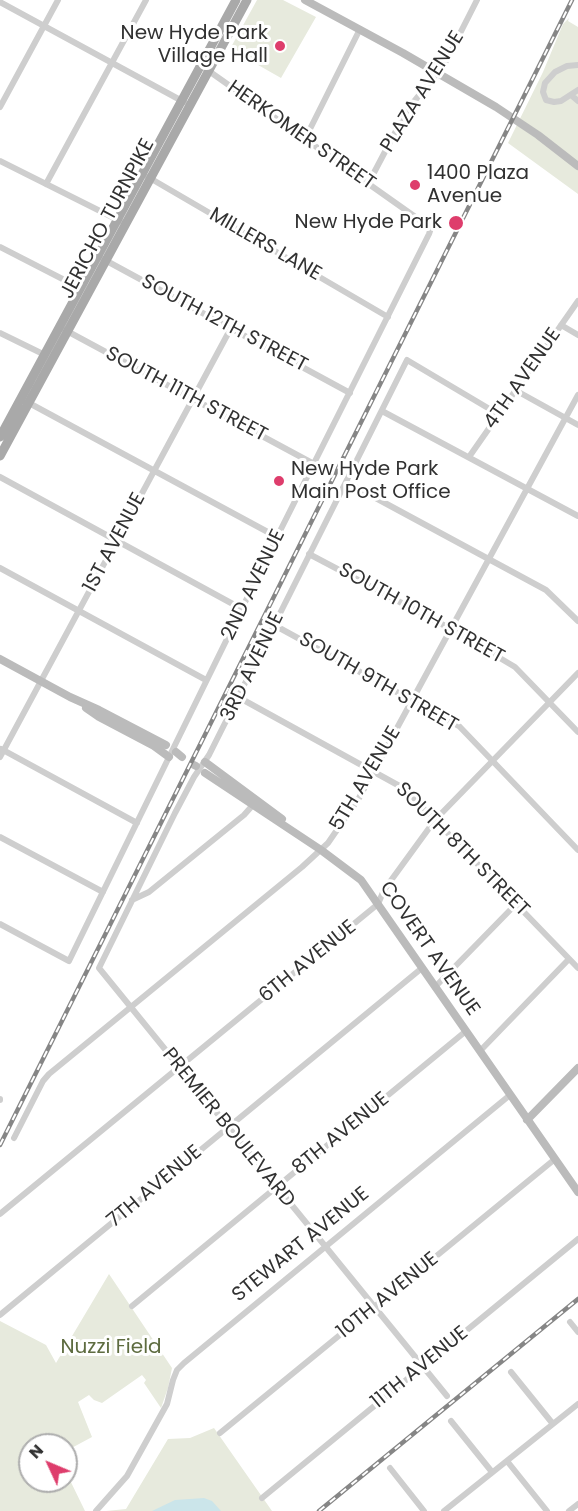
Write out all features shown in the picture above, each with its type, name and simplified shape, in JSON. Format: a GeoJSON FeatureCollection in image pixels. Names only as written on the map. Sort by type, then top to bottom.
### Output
{"type":"FeatureCollection","features":[{"type":"Feature","properties":{"kind":"main road","name":"JERICHO TURNPIKE"},"geometry":{"type":"LineString","coordinates":[[0,437],[3,422],[43,354],[78,313],[102,258],[204,68],[236,0]]}},
{"type":"Feature","properties":{"kind":"main road","name":"JERICHO TURNPIKE"},"geometry":{"type":"LineString","coordinates":[[204,68],[247,0]]}},
{"type":"Feature","properties":{"kind":"main road"},"geometry":{"type":"LineString","coordinates":[[305,0],[360,29],[512,117],[577,163]]}},
{"type":"Feature","properties":{"kind":"main road","name":"JERICHO TURNPIKE"},"geometry":{"type":"LineString","coordinates":[[0,456],[29,403],[80,288],[102,258]]}},
{"type":"Feature","properties":{"kind":"main road"},"geometry":{"type":"LineString","coordinates":[[78,313],[76,306],[83,292],[80,288]]}},
{"type":"Feature","properties":{"kind":"main road"},"geometry":{"type":"LineString","coordinates":[[0,659],[40,682],[166,745]]}},
{"type":"Feature","properties":{"kind":"main road"},"geometry":{"type":"LineString","coordinates":[[74,699],[99,717],[176,755]]}},
{"type":"Feature","properties":{"kind":"main road"},"geometry":{"type":"LineString","coordinates":[[205,762],[261,802],[297,834]]}},
{"type":"Feature","properties":{"kind":"main road","name":"COVERT AVENUE"},"geometry":{"type":"LineString","coordinates":[[205,773],[356,875],[578,1192]]}},
{"type":"Feature","properties":{"kind":"main road"},"geometry":{"type":"LineString","coordinates":[[527,1120],[576,1073]]}},
{"type":"Feature","properties":{"kind":"street"},"geometry":{"type":"LineString","coordinates":[[0,107],[58,0]]}},
{"type":"Feature","properties":{"kind":"street"},"geometry":{"type":"LineString","coordinates":[[46,184],[146,0]]}},
{"type":"Feature","properties":{"kind":"street","name":"PLAZA AVENUE"},"geometry":{"type":"LineString","coordinates":[[368,184],[404,114],[438,74],[475,1]]}},
{"type":"Feature","properties":{"kind":"street"},"geometry":{"type":"LineString","coordinates":[[0,2],[185,103]]}},
{"type":"Feature","properties":{"kind":"street"},"geometry":{"type":"LineString","coordinates":[[305,139],[360,29]]}},
{"type":"Feature","properties":{"kind":"street"},"geometry":{"type":"LineString","coordinates":[[578,65],[567,66],[555,72],[543,88],[545,98],[551,102],[558,102],[578,90]]}},
{"type":"Feature","properties":{"kind":"street","name":"HERKOMER STREET"},"geometry":{"type":"LineString","coordinates":[[204,68],[431,228]]}},
{"type":"Feature","properties":{"kind":"street"},"geometry":{"type":"LineString","coordinates":[[571,95],[578,101]]}},
{"type":"Feature","properties":{"kind":"street"},"geometry":{"type":"LineString","coordinates":[[0,161],[121,222]]}},
{"type":"Feature","properties":{"kind":"street","name":"MILLERS LANE"},"geometry":{"type":"LineString","coordinates":[[146,176],[388,317]]}},
{"type":"Feature","properties":{"kind":"street","name":"2ND AVENUE"},"geometry":{"type":"LineString","coordinates":[[0,924],[69,961],[137,823],[176,755],[206,680],[425,246],[431,228]]}},
{"type":"Feature","properties":{"kind":"street"},"geometry":{"type":"LineString","coordinates":[[0,248],[80,288]]}},
{"type":"Feature","properties":{"kind":"street","name":"SOUTH 12TH STREET"},"geometry":{"type":"LineString","coordinates":[[102,258],[350,393]]}},
{"type":"Feature","properties":{"kind":"street","name":"4TH AVENUE"},"geometry":{"type":"LineString","coordinates":[[468,457],[578,301]]}},
{"type":"Feature","properties":{"kind":"street"},"geometry":{"type":"LineString","coordinates":[[561,325],[578,335]]}},
{"type":"Feature","properties":{"kind":"street","name":"1ST AVENUE"},"geometry":{"type":"LineString","coordinates":[[1,752],[231,328]]}},
{"type":"Feature","properties":{"kind":"street","name":"SOUTH 11TH STREET"},"geometry":{"type":"LineString","coordinates":[[63,329],[314,464]]}},
{"type":"Feature","properties":{"kind":"street"},"geometry":{"type":"LineString","coordinates":[[0,333],[43,354]]}},
{"type":"Feature","properties":{"kind":"street","name":"3RD AVENUE"},"geometry":{"type":"LineString","coordinates":[[100,971],[100,963],[131,901],[191,783],[205,762],[407,360],[498,414]]}},
{"type":"Feature","properties":{"kind":"street"},"geometry":{"type":"LineString","coordinates":[[515,390],[578,425]]}},
{"type":"Feature","properties":{"kind":"street","name":"5TH AVENUE"},"geometry":{"type":"LineString","coordinates":[[14,1138],[45,1077],[321,850],[352,809],[578,395]]}},
{"type":"Feature","properties":{"kind":"street"},"geometry":{"type":"LineString","coordinates":[[29,403],[277,537]]}},
{"type":"Feature","properties":{"kind":"street"},"geometry":{"type":"LineString","coordinates":[[382,411],[578,516]]}},
{"type":"Feature","properties":{"kind":"street"},"geometry":{"type":"LineString","coordinates":[[0,477],[242,609]]}},
{"type":"Feature","properties":{"kind":"street"},"geometry":{"type":"LineString","coordinates":[[346,482],[551,594],[578,621]]}},
{"type":"Feature","properties":{"kind":"street","name":"SOUTH 10TH STREET"},"geometry":{"type":"LineString","coordinates":[[309,554],[451,629],[515,667],[578,732]]}},
{"type":"Feature","properties":{"kind":"street"},"geometry":{"type":"LineString","coordinates":[[0,568],[206,680]]}},
{"type":"Feature","properties":{"kind":"street","name":"SOUTH 9TH STREET"},"geometry":{"type":"LineString","coordinates":[[274,625],[459,726],[578,850]]}},
{"type":"Feature","properties":{"kind":"street","name":"6TH AVENUE"},"geometry":{"type":"LineString","coordinates":[[0,1214],[378,904],[384,890],[435,820],[578,673]]}},
{"type":"Feature","properties":{"kind":"street","name":"SOUTH 8TH STREET"},"geometry":{"type":"LineString","coordinates":[[238,697],[405,789],[578,968]]}},
{"type":"Feature","properties":{"kind":"street"},"geometry":{"type":"LineString","coordinates":[[1,752],[137,823]]}},
{"type":"Feature","properties":{"kind":"street"},"geometry":{"type":"LineString","coordinates":[[131,901],[149,892],[252,806]]}},
{"type":"Feature","properties":{"kind":"street"},"geometry":{"type":"LineString","coordinates":[[0,837],[103,892]]}},
{"type":"Feature","properties":{"kind":"street"},"geometry":{"type":"LineString","coordinates":[[435,987],[516,904]]}},
{"type":"Feature","properties":{"kind":"street"},"geometry":{"type":"LineString","coordinates":[[480,1051],[569,959]]}},
{"type":"Feature","properties":{"kind":"street","name":"7TH AVENUE"},"geometry":{"type":"LineString","coordinates":[[0,1315],[422,968]]}},
{"type":"Feature","properties":{"kind":"street","name":"PREMIER BOULEVARD"},"geometry":{"type":"LineString","coordinates":[[100,971],[447,1396]]}},
{"type":"Feature","properties":{"kind":"street","name":"8TH AVENUE"},"geometry":{"type":"LineString","coordinates":[[132,1306],[466,1031]]}},
{"type":"Feature","properties":{"kind":"street","name":"STEWART AVENUE"},"geometry":{"type":"LineString","coordinates":[[96,1511],[122,1483],[144,1445],[167,1404],[177,1370],[510,1095]]}},
{"type":"Feature","properties":{"kind":"street","name":"10TH AVENUE"},"geometry":{"type":"LineString","coordinates":[[220,1433],[555,1159]]}},
{"type":"Feature","properties":{"kind":"street","name":"11TH AVENUE"},"geometry":{"type":"LineString","coordinates":[[262,1498],[578,1239]]}},
{"type":"Feature","properties":{"kind":"street"},"geometry":{"type":"LineString","coordinates":[[570,1322],[578,1332]]}},
{"type":"Feature","properties":{"kind":"street"},"geometry":{"type":"LineString","coordinates":[[511,1372],[553,1424]]}},
{"type":"Feature","properties":{"kind":"street"},"geometry":{"type":"LineString","coordinates":[[444,1511],[578,1404]]}},
{"type":"Feature","properties":{"kind":"street"},"geometry":{"type":"LineString","coordinates":[[451,1421],[492,1472]]}},
{"type":"Feature","properties":{"kind":"street"},"geometry":{"type":"LineString","coordinates":[[507,1461],[547,1511]]}},
{"type":"Feature","properties":{"kind":"street"},"geometry":{"type":"LineString","coordinates":[[390,1468],[424,1511]]}},
{"type":"Feature","properties":{"kind":"street"},"geometry":{"type":"LineString","coordinates":[[569,1511],[578,1504]]}},
{"type":"Feature","properties":{"kind":"green space"},"geometry":{"type":"Polygon","coordinates":[[[257,0],[283,0],[316,17],[281,78],[230,49],[257,0]]]}},
{"type":"Feature","properties":{"kind":"green space"},"geometry":{"type":"Polygon","coordinates":[[[569,18],[568,21],[578,27],[578,194],[508,143],[543,72],[563,24],[569,18]]]}},
{"type":"Feature","properties":{"kind":"green space","name":"Nuzzi Field"},"geometry":{"type":"Polygon","coordinates":[[[109,1274],[172,1368],[161,1408],[144,1383],[146,1380],[142,1375],[102,1403],[89,1395],[78,1402],[92,1437],[78,1445],[78,1433],[18,1433],[18,1493],[76,1493],[85,1511],[0,1511],[0,1321],[46,1345],[56,1363],[109,1274]]]}},
{"type":"Feature","properties":{"kind":"green space"},"geometry":{"type":"Polygon","coordinates":[[[214,1428],[272,1511],[106,1511],[126,1509],[168,1439],[190,1438],[214,1428]]]}},
{"type":"Feature","properties":{"kind":"water"},"geometry":{"type":"Polygon","coordinates":[[[204,1498],[212,1501],[221,1511],[152,1511],[175,1500],[204,1498]]]}},
{"type":"Feature","properties":{"kind":"railway"},"geometry":{"type":"LineString","coordinates":[[0,1145],[572,0]]}},
{"type":"Feature","properties":{"kind":"railway"},"geometry":{"type":"LineString","coordinates":[[319,1511],[578,1299]]}},
{"type":"Feature","properties":{"kind":"place","name":"New Hyde Park Village Hall"},"geometry":{"type":"Point","coordinates":[280,46]}},
{"type":"Feature","properties":{"kind":"place","name":"1400 Plaza Avenue"},"geometry":{"type":"Point","coordinates":[415,185]}},
{"type":"Feature","properties":{"kind":"place","name":"New Hyde Park"},"geometry":{"type":"Point","coordinates":[456,223]}},
{"type":"Feature","properties":{"kind":"place","name":"New Hyde Park Main Post Office"},"geometry":{"type":"Point","coordinates":[279,481]}}]}
